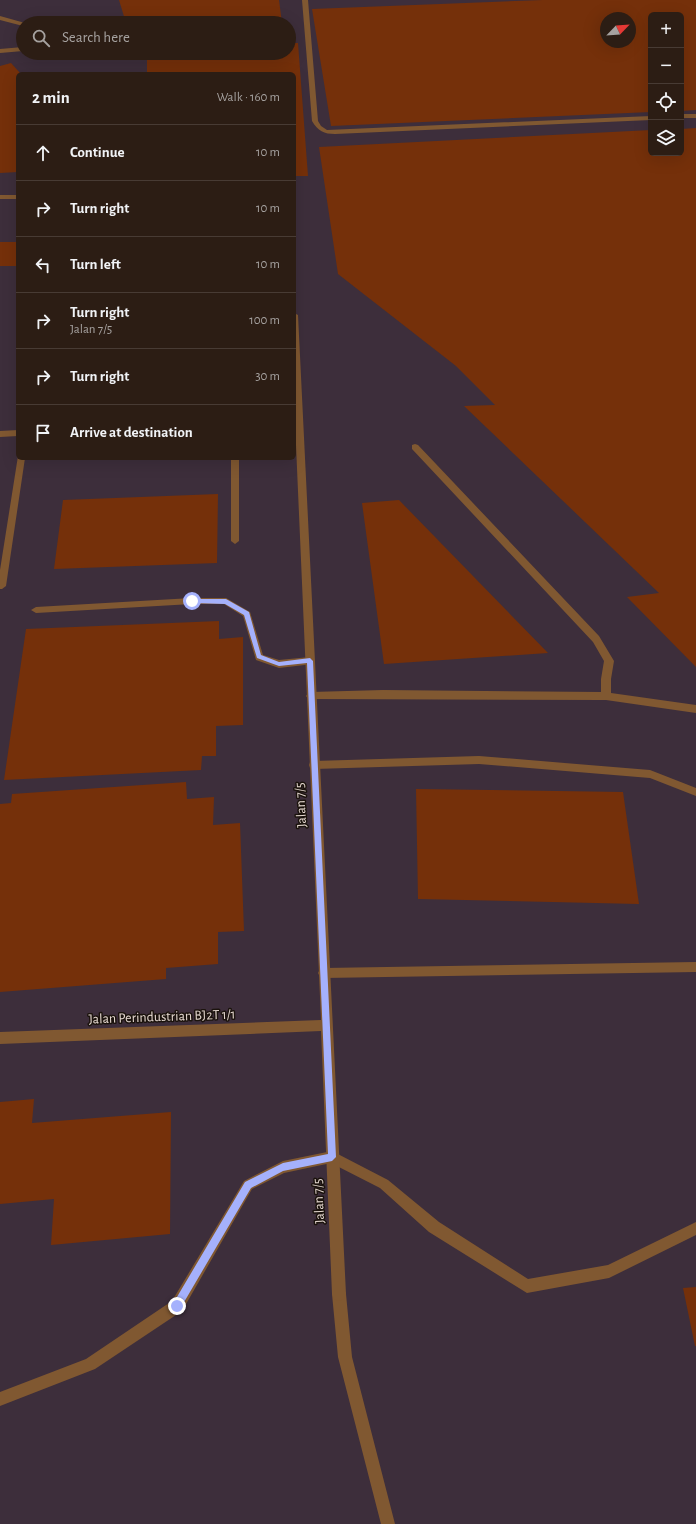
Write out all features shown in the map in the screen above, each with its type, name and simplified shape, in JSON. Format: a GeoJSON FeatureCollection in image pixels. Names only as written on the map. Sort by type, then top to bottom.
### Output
{"type":"FeatureCollection","features":[{"type":"Feature","properties":{"kind":"street"},"geometry":{"type":"LineString","coordinates":[[305,0],[315,121],[319,128],[324,132],[648,118]]}},
{"type":"Feature","properties":{"kind":"street"},"geometry":{"type":"LineString","coordinates":[[0,18],[16,22]]}},
{"type":"Feature","properties":{"kind":"street"},"geometry":{"type":"LineString","coordinates":[[0,51],[16,49]]}},
{"type":"Feature","properties":{"kind":"street"},"geometry":{"type":"LineString","coordinates":[[684,116],[696,116]]}},
{"type":"Feature","properties":{"kind":"street"},"geometry":{"type":"LineString","coordinates":[[0,197],[16,197]]}},
{"type":"Feature","properties":{"kind":"street","name":"Jalan 7/5"},"geometry":{"type":"LineString","coordinates":[[296,421],[310,661],[339,1294],[345,1357],[388,1524]]}},
{"type":"Feature","properties":{"kind":"street"},"geometry":{"type":"LineString","coordinates":[[0,434],[16,433]]}},
{"type":"Feature","properties":{"kind":"street"},"geometry":{"type":"LineString","coordinates":[[415,447],[596,639],[609,661],[606,678],[606,696]]}},
{"type":"Feature","properties":{"kind":"street"},"geometry":{"type":"LineString","coordinates":[[2,586],[21,460]]}},
{"type":"Feature","properties":{"kind":"street"},"geometry":{"type":"LineString","coordinates":[[235,460],[235,541]]}},
{"type":"Feature","properties":{"kind":"street"},"geometry":{"type":"LineString","coordinates":[[36,610],[192,601],[226,601],[247,614],[259,657],[279,664],[310,661]]}},
{"type":"Feature","properties":{"kind":"street"},"geometry":{"type":"LineString","coordinates":[[311,696],[383,694],[606,696],[696,709]]}},
{"type":"Feature","properties":{"kind":"street"},"geometry":{"type":"LineString","coordinates":[[314,765],[479,760],[650,774],[696,792]]}},
{"type":"Feature","properties":{"kind":"street"},"geometry":{"type":"LineString","coordinates":[[324,973],[696,967]]}},
{"type":"Feature","properties":{"kind":"street","name":"Jalan Perindustrian BJ2T 1/1"},"geometry":{"type":"LineString","coordinates":[[0,1038],[326,1025]]}},
{"type":"Feature","properties":{"kind":"street"},"geometry":{"type":"LineString","coordinates":[[0,1399],[90,1364],[177,1306],[248,1185],[283,1167],[332,1157],[384,1184],[434,1227],[527,1286],[609,1271],[696,1228]]}},
{"type":"Feature","properties":{"kind":"shaded area"},"geometry":{"type":"Polygon","coordinates":[[[0,0],[696,0],[696,1524],[0,1524],[0,0]]]}},
{"type":"Feature","properties":{"kind":"building"},"geometry":{"type":"Polygon","coordinates":[[[119,0],[279,0],[281,16],[124,16],[119,0]]]}},
{"type":"Feature","properties":{"kind":"building"},"geometry":{"type":"Polygon","coordinates":[[[543,0],[696,0],[696,110],[684,111],[684,12],[648,12],[648,112],[331,126],[312,9],[543,0]]]}},
{"type":"Feature","properties":{"kind":"building"},"geometry":{"type":"Polygon","coordinates":[[[296,43],[298,43],[308,176],[296,176],[296,72],[147,72],[147,60],[296,60],[296,43]]]}},
{"type":"Feature","properties":{"kind":"building"},"geometry":{"type":"Polygon","coordinates":[[[11,63],[19,72],[16,72],[16,172],[0,173],[0,66],[11,63]]]}},
{"type":"Feature","properties":{"kind":"building"},"geometry":{"type":"Polygon","coordinates":[[[696,128],[696,667],[627,597],[659,593],[464,406],[495,405],[456,366],[338,274],[319,147],[648,130],[648,156],[684,156],[684,129],[696,128]]]}},
{"type":"Feature","properties":{"kind":"building"},"geometry":{"type":"Polygon","coordinates":[[[0,242],[16,242],[16,266],[0,266],[0,242]]]}},
{"type":"Feature","properties":{"kind":"building"},"geometry":{"type":"Polygon","coordinates":[[[218,494],[217,563],[54,569],[63,500],[218,494]]]}},
{"type":"Feature","properties":{"kind":"building"},"geometry":{"type":"Polygon","coordinates":[[[399,500],[548,653],[384,664],[362,503],[399,500]]]}},
{"type":"Feature","properties":{"kind":"building"},"geometry":{"type":"Polygon","coordinates":[[[219,621],[219,639],[243,637],[243,725],[216,726],[216,756],[202,756],[201,770],[4,780],[26,629],[219,621]]]}},
{"type":"Feature","properties":{"kind":"building"},"geometry":{"type":"Polygon","coordinates":[[[186,782],[187,799],[214,797],[213,825],[240,823],[244,931],[218,932],[218,964],[166,968],[166,979],[0,992],[0,804],[11,803],[12,794],[186,782]]]}},
{"type":"Feature","properties":{"kind":"building"},"geometry":{"type":"Polygon","coordinates":[[[416,789],[623,792],[639,904],[418,899],[416,789]]]}},
{"type":"Feature","properties":{"kind":"building"},"geometry":{"type":"Polygon","coordinates":[[[34,1099],[32,1123],[171,1112],[170,1234],[51,1245],[54,1199],[0,1204],[0,1102],[34,1099]]]}},
{"type":"Feature","properties":{"kind":"building"},"geometry":{"type":"Polygon","coordinates":[[[696,1287],[696,1346],[695,1346],[683,1288],[696,1287]]]}},
{"type":"Feature","properties":{"kind":"route"},"geometry":{"type":"LineString","coordinates":[[177,1306],[248,1185],[283,1167],[332,1157],[310,661],[279,664],[259,657],[247,614],[226,601],[192,601]]}}]}
